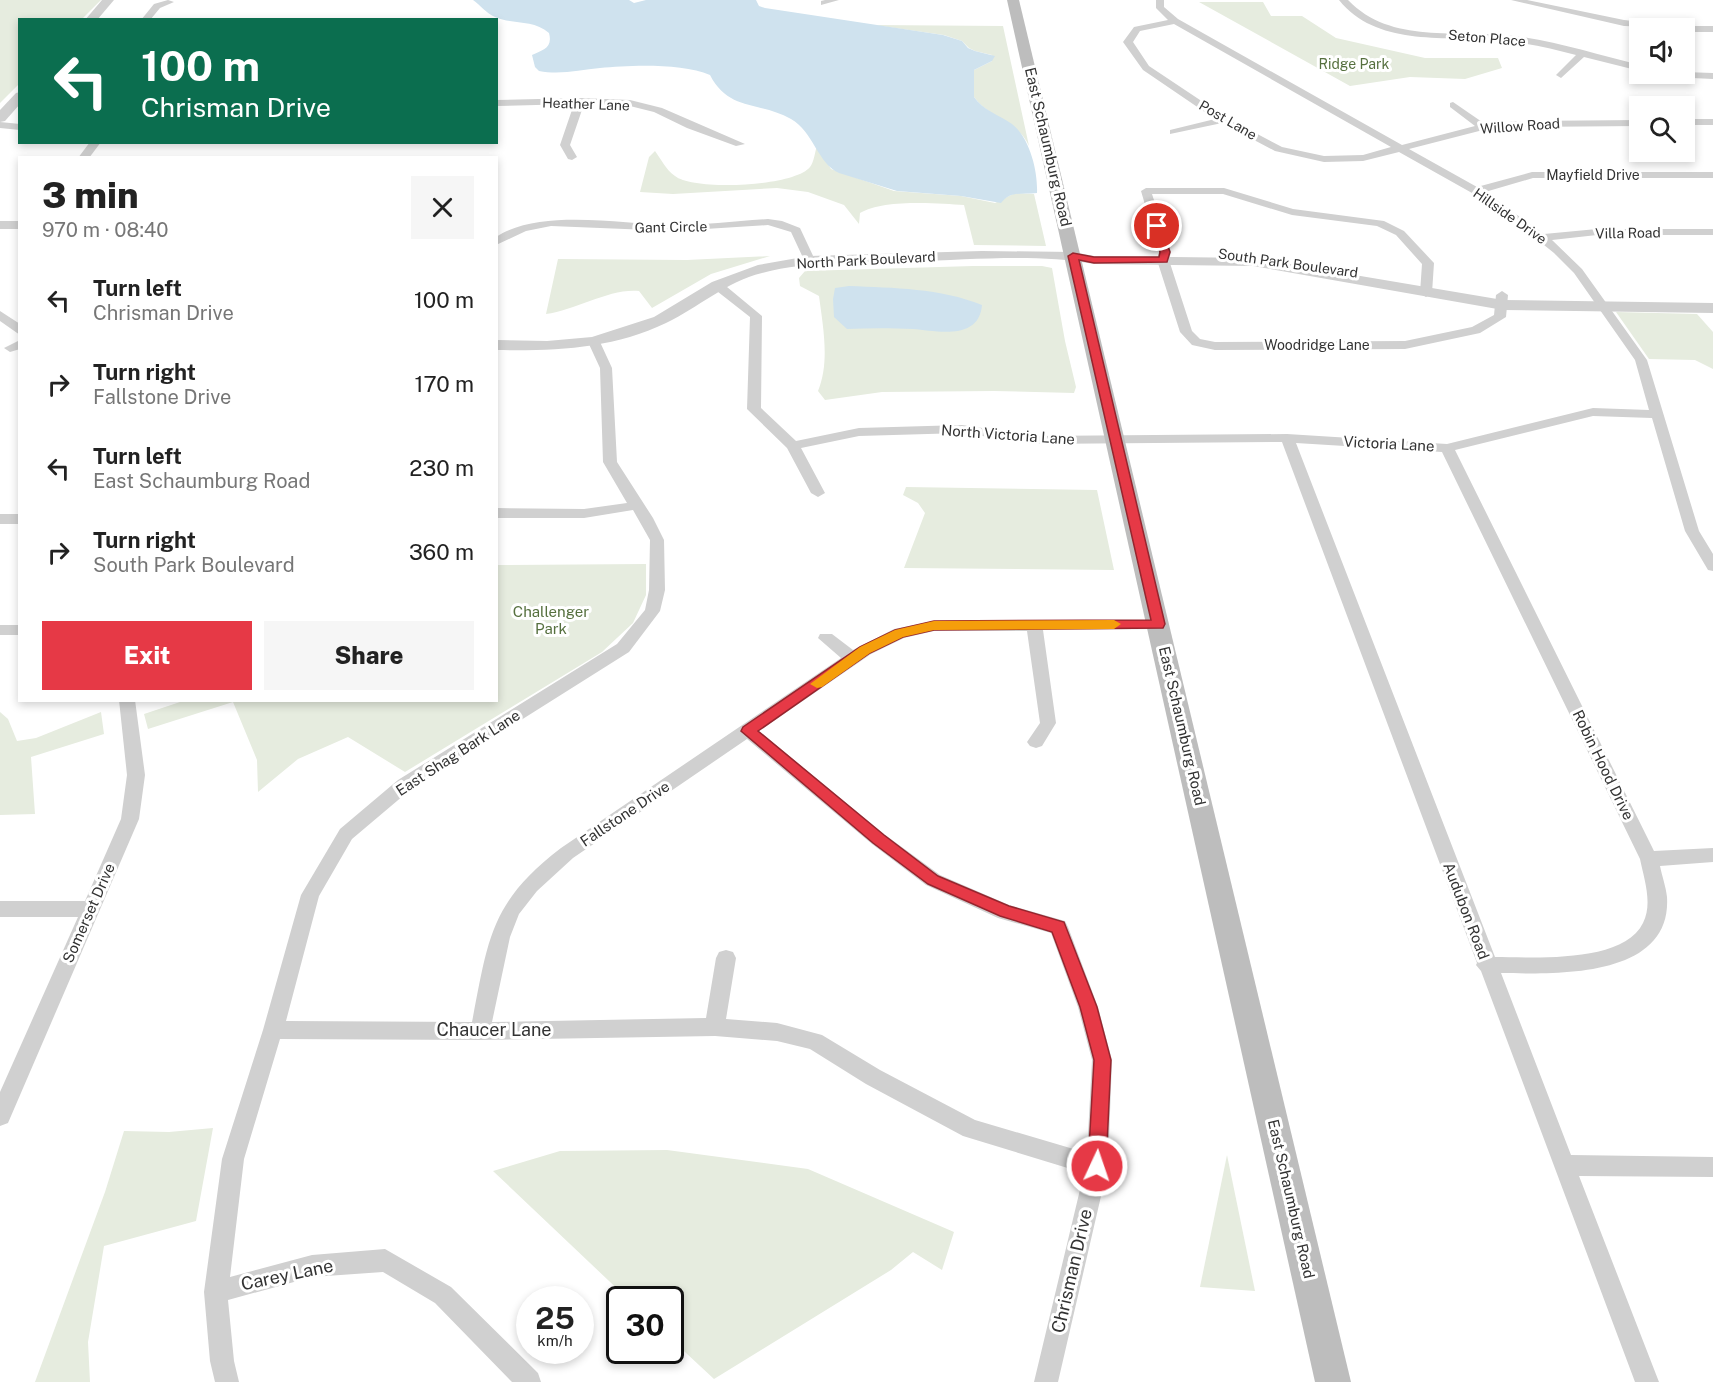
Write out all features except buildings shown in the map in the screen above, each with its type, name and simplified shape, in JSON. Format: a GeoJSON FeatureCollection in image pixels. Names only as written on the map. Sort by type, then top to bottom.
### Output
{"type":"FeatureCollection","features":[{"type":"Feature","properties":{"kind":"main road","name":"East Schaumburg Road"},"geometry":{"type":"LineString","coordinates":[[1012,0],[1333,1382]]}},
{"type":"Feature","properties":{"kind":"street"},"geometry":{"type":"LineString","coordinates":[[92,18],[108,0]]}},
{"type":"Feature","properties":{"kind":"street"},"geometry":{"type":"LineString","coordinates":[[824,3],[835,0]]}},
{"type":"Feature","properties":{"kind":"street","name":"Hillside Drive"},"geometry":{"type":"LineString","coordinates":[[1160,0],[1160,8],[1175,21],[1476,191],[1542,238],[1578,271],[1641,360],[1692,531],[1713,566]]}},
{"type":"Feature","properties":{"kind":"street","name":"Seton Place"},"geometry":{"type":"LineString","coordinates":[[1343,0],[1357,17],[1396,31],[1512,39],[1629,65]]}},
{"type":"Feature","properties":{"kind":"street"},"geometry":{"type":"LineString","coordinates":[[1515,0],[1629,24]]}},
{"type":"Feature","properties":{"kind":"street"},"geometry":{"type":"LineString","coordinates":[[147,18],[157,6],[171,2]]}},
{"type":"Feature","properties":{"kind":"street","name":"Post Lane"},"geometry":{"type":"LineString","coordinates":[[1175,21],[1137,29],[1128,42],[1146,68],[1223,120],[1279,149],[1324,159],[1363,158],[1402,148]]}},
{"type":"Feature","properties":{"kind":"street"},"geometry":{"type":"LineString","coordinates":[[1695,29],[1713,29]]}},
{"type":"Feature","properties":{"kind":"street"},"geometry":{"type":"LineString","coordinates":[[1561,75],[1582,54]]}},
{"type":"Feature","properties":{"kind":"street"},"geometry":{"type":"LineString","coordinates":[[1695,75],[1713,76]]}},
{"type":"Feature","properties":{"kind":"street"},"geometry":{"type":"LineString","coordinates":[[0,118],[18,98]]}},
{"type":"Feature","properties":{"kind":"street"},"geometry":{"type":"LineString","coordinates":[[572,157],[566,145],[580,101]]}},
{"type":"Feature","properties":{"kind":"street","name":"Heather Lane"},"geometry":{"type":"LineString","coordinates":[[498,103],[580,101],[630,103],[658,110],[691,126],[740,144]]}},
{"type":"Feature","properties":{"kind":"street"},"geometry":{"type":"LineString","coordinates":[[1453,105],[1483,127]]}},
{"type":"Feature","properties":{"kind":"street"},"geometry":{"type":"LineString","coordinates":[[1174,132],[1223,120]]}},
{"type":"Feature","properties":{"kind":"street"},"geometry":{"type":"LineString","coordinates":[[1695,122],[1713,122]]}},
{"type":"Feature","properties":{"kind":"street","name":"Willow Road"},"geometry":{"type":"LineString","coordinates":[[1402,148],[1483,127],[1519,124],[1629,123]]}},
{"type":"Feature","properties":{"kind":"street"},"geometry":{"type":"LineString","coordinates":[[0,125],[18,127]]}},
{"type":"Feature","properties":{"kind":"street"},"geometry":{"type":"LineString","coordinates":[[85,156],[94,144]]}},
{"type":"Feature","properties":{"kind":"street","name":"Mayfield Drive"},"geometry":{"type":"LineString","coordinates":[[1476,191],[1532,176],[1713,175]]}},
{"type":"Feature","properties":{"kind":"street","name":"Woodridge Lane"},"geometry":{"type":"LineString","coordinates":[[1427,289],[1428,262],[1400,233],[1380,223],[1292,212],[1224,191],[1146,191],[1186,332],[1196,342],[1215,346],[1405,345],[1476,330],[1500,317],[1503,300]]}},
{"type":"Feature","properties":{"kind":"street","name":"Gant Circle"},"geometry":{"type":"LineString","coordinates":[[498,240],[508,230],[551,223],[674,228],[751,222],[778,223],[796,230],[809,260]]}},
{"type":"Feature","properties":{"kind":"street"},"geometry":{"type":"LineString","coordinates":[[0,225],[18,225]]}},
{"type":"Feature","properties":{"kind":"street","name":"Villa Road"},"geometry":{"type":"LineString","coordinates":[[1542,238],[1597,232],[1713,232]]}},
{"type":"Feature","properties":{"kind":"street","name":"North Park Boulevard"},"geometry":{"type":"LineString","coordinates":[[498,345],[547,346],[594,342],[660,320],[717,285],[758,269],[809,260],[982,255],[1073,256]]}},
{"type":"Feature","properties":{"kind":"street","name":"South Park Boulevard"},"geometry":{"type":"LineString","coordinates":[[1073,256],[1094,260],[1164,256],[1253,262],[1503,300],[1713,308]]}},
{"type":"Feature","properties":{"kind":"street"},"geometry":{"type":"LineString","coordinates":[[717,285],[756,316],[754,409],[793,446],[819,493]]}},
{"type":"Feature","properties":{"kind":"street","name":"South Park Boulevard"},"geometry":{"type":"LineString","coordinates":[[1600,302],[1713,297]]}},
{"type":"Feature","properties":{"kind":"street"},"geometry":{"type":"LineString","coordinates":[[0,315],[18,329]]}},
{"type":"Feature","properties":{"kind":"street","name":"East Shag Bark Lane"},"geometry":{"type":"LineString","coordinates":[[227,1382],[222,1361],[216,1292],[233,1159],[273,1030],[310,895],[346,834],[404,784],[623,648],[652,611],[657,590],[657,540],[646,518],[636,506],[610,462],[606,369],[594,342]]}},
{"type":"Feature","properties":{"kind":"street","name":"Victoria Lane"},"geometry":{"type":"LineString","coordinates":[[1116,441],[1287,438],[1448,448],[1593,412],[1658,414]]}},
{"type":"Feature","properties":{"kind":"street","name":"North Victoria Lane"},"geometry":{"type":"LineString","coordinates":[[793,446],[859,432],[962,429],[1037,440],[1116,441]]}},
{"type":"Feature","properties":{"kind":"street","name":"Audubon Road"},"geometry":{"type":"LineString","coordinates":[[1287,438],[1486,965],[1647,1382]]}},
{"type":"Feature","properties":{"kind":"street","name":"Robin Hood Drive"},"geometry":{"type":"LineString","coordinates":[[1448,448],[1649,859],[1658,893],[1658,907],[1648,933],[1628,950],[1592,963],[1486,965]]}},
{"type":"Feature","properties":{"kind":"street"},"geometry":{"type":"LineString","coordinates":[[498,513],[590,513],[636,506]]}},
{"type":"Feature","properties":{"kind":"street"},"geometry":{"type":"LineString","coordinates":[[0,519],[18,519]]}},
{"type":"Feature","properties":{"kind":"street","name":"Fallstone Drive"},"geometry":{"type":"LineString","coordinates":[[480,1030],[506,922],[524,893],[541,873],[865,650],[900,633],[934,626],[1158,624]]}},
{"type":"Feature","properties":{"kind":"street"},"geometry":{"type":"LineString","coordinates":[[1034,625],[1048,723],[1036,742]]}},
{"type":"Feature","properties":{"kind":"street"},"geometry":{"type":"LineString","coordinates":[[0,630],[18,630]]}},
{"type":"Feature","properties":{"kind":"street"},"geometry":{"type":"LineString","coordinates":[[826,638],[853,658]]}},
{"type":"Feature","properties":{"kind":"street","name":"Somerset Drive"},"geometry":{"type":"LineString","coordinates":[[0,1116],[130,819],[136,775],[127,702]]}},
{"type":"Feature","properties":{"kind":"street","name":"Chrisman Drive"},"geometry":{"type":"LineString","coordinates":[[748,731],[878,839],[933,880],[1005,912],[1058,927],[1088,1007],[1102,1060],[1097,1166],[1046,1382]]}},
{"type":"Feature","properties":{"kind":"street"},"geometry":{"type":"LineString","coordinates":[[1649,859],[1713,855]]}},
{"type":"Feature","properties":{"kind":"street"},"geometry":{"type":"LineString","coordinates":[[0,909],[91,909]]}},
{"type":"Feature","properties":{"kind":"street"},"geometry":{"type":"LineString","coordinates":[[715,1027],[726,958]]}},
{"type":"Feature","properties":{"kind":"street","name":"Chaucer Lane"},"geometry":{"type":"LineString","coordinates":[[273,1030],[715,1027],[777,1032],[814,1041],[873,1077],[971,1129],[1097,1166]]}},
{"type":"Feature","properties":{"kind":"street"},"geometry":{"type":"LineString","coordinates":[[1563,1165],[1713,1167]]}},
{"type":"Feature","properties":{"kind":"street","name":"Carey Lane"},"geometry":{"type":"LineString","coordinates":[[216,1292],[312,1266],[385,1260],[443,1295],[529,1382]]}},
{"type":"Feature","properties":{"kind":"green space"},"geometry":{"type":"Polygon","coordinates":[[[0,0],[101,0],[83,18],[18,18],[18,85],[0,103],[0,0]]]}},
{"type":"Feature","properties":{"kind":"green space","name":"Ridge Park"},"geometry":{"type":"Polygon","coordinates":[[[1199,2],[1263,2],[1271,16],[1302,16],[1336,38],[1425,58],[1498,58],[1502,68],[1465,79],[1410,77],[1350,86],[1199,2]]]}},
{"type":"Feature","properties":{"kind":"green space"},"geometry":{"type":"Polygon","coordinates":[[[874,25],[1003,26],[1029,146],[1018,131],[987,110],[974,97],[974,70],[992,61],[992,55],[975,51],[962,41],[944,35],[874,25]]]}},
{"type":"Feature","properties":{"kind":"green space"},"geometry":{"type":"Polygon","coordinates":[[[817,145],[831,169],[894,191],[961,196],[995,203],[1015,193],[1034,194],[1046,246],[974,245],[964,205],[910,203],[882,206],[860,213],[859,224],[844,205],[808,192],[777,188],[673,194],[640,192],[649,157],[655,151],[672,174],[685,181],[701,184],[743,185],[765,183],[800,174],[810,167],[817,145]]]}},
{"type":"Feature","properties":{"kind":"green space"},"geometry":{"type":"Polygon","coordinates":[[[770,256],[711,274],[652,308],[639,291],[628,291],[546,314],[558,259],[687,260],[770,256]]]}},
{"type":"Feature","properties":{"kind":"green space"},"geometry":{"type":"Polygon","coordinates":[[[973,266],[1052,268],[1076,387],[1074,393],[882,392],[825,400],[818,391],[825,356],[819,296],[800,286],[799,278],[805,271],[973,266]]]}},
{"type":"Feature","properties":{"kind":"green space"},"geometry":{"type":"Polygon","coordinates":[[[1616,312],[1697,314],[1713,332],[1713,369],[1695,360],[1649,359],[1616,312]]]}},
{"type":"Feature","properties":{"kind":"green space"},"geometry":{"type":"Polygon","coordinates":[[[906,487],[1097,490],[1114,570],[904,568],[925,513],[918,503],[903,495],[906,487]]]}},
{"type":"Feature","properties":{"kind":"green space","name":"Challenger Park"},"geometry":{"type":"Polygon","coordinates":[[[646,564],[646,595],[633,623],[602,652],[405,772],[348,737],[298,759],[258,792],[257,760],[233,702],[498,702],[498,565],[646,564]]]}},
{"type":"Feature","properties":{"kind":"green space","name":"Challenger Park"},"geometry":{"type":"Polygon","coordinates":[[[180,702],[233,702],[148,729],[144,714],[180,702]]]}},
{"type":"Feature","properties":{"kind":"green space"},"geometry":{"type":"Polygon","coordinates":[[[0,712],[8,719],[17,741],[36,738],[101,712],[104,734],[31,757],[35,814],[0,815],[0,712]]]}},
{"type":"Feature","properties":{"kind":"green space"},"geometry":{"type":"Polygon","coordinates":[[[213,1128],[196,1221],[104,1246],[88,1342],[90,1382],[35,1382],[105,1192],[124,1131],[169,1132],[213,1128]]]}},
{"type":"Feature","properties":{"kind":"green space"},"geometry":{"type":"Polygon","coordinates":[[[667,1150],[808,1169],[954,1232],[942,1270],[913,1252],[891,1270],[714,1379],[684,1351],[684,1286],[614,1286],[493,1171],[560,1151],[667,1150]]]}},
{"type":"Feature","properties":{"kind":"green space"},"geometry":{"type":"Polygon","coordinates":[[[1227,1155],[1255,1291],[1200,1287],[1227,1155]]]}},
{"type":"Feature","properties":{"kind":"water"},"geometry":{"type":"Polygon","coordinates":[[[473,0],[629,0],[634,3],[646,0],[756,0],[759,6],[765,8],[943,35],[962,41],[968,48],[995,56],[992,61],[974,70],[974,97],[987,109],[1012,124],[1024,138],[1032,156],[1037,193],[1009,196],[1001,203],[961,196],[897,191],[839,173],[826,162],[799,124],[779,113],[746,104],[726,95],[710,75],[698,71],[685,68],[641,66],[562,72],[539,71],[535,67],[532,55],[548,45],[549,33],[530,24],[495,17],[473,0]]]}},
{"type":"Feature","properties":{"kind":"water"},"geometry":{"type":"Polygon","coordinates":[[[849,286],[933,292],[982,305],[979,316],[973,324],[955,331],[897,328],[847,329],[834,317],[833,299],[835,288],[849,286]]]}},
{"type":"Feature","properties":{"kind":"slow traffic"},"geometry":{"type":"LineString","coordinates":[[817,684],[865,650],[900,633],[934,626],[1114,624]]}},
{"type":"Feature","properties":{"kind":"route"},"geometry":{"type":"LineString","coordinates":[[1097,1166],[1102,1060],[1088,1007],[1058,927],[1005,912],[933,880],[878,839],[748,731],[865,650],[900,633],[934,626],[1158,624],[1073,256],[1094,260],[1163,260],[1165,252],[1157,226]]}}]}
